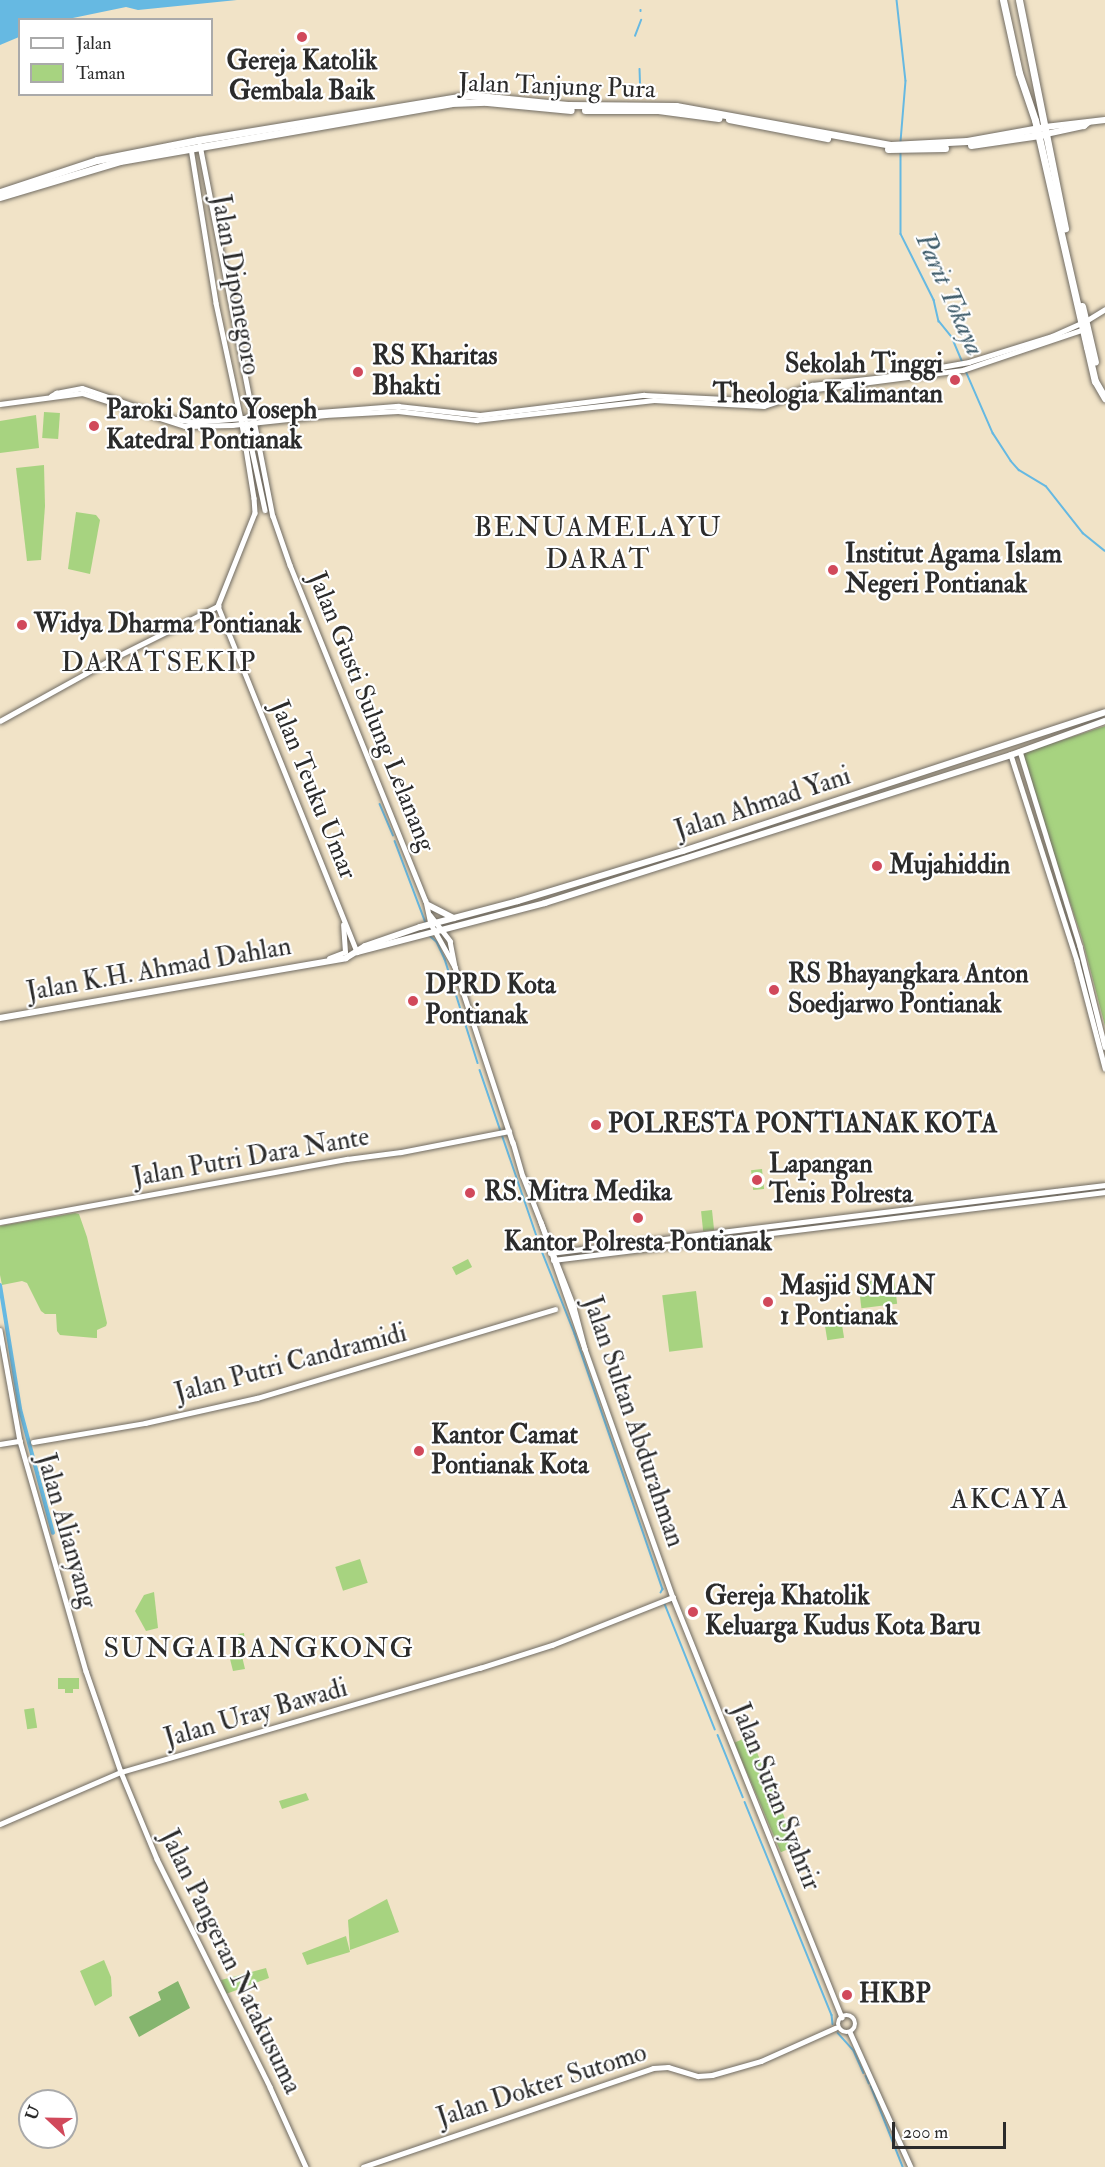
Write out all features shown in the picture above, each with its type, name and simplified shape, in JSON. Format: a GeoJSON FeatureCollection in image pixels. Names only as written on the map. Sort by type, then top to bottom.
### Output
{"type":"FeatureCollection","features":[{"type":"Feature","properties":{"kind":"highway"},"geometry":{"type":"LineString","coordinates":[[1003,0],[1019,73],[1037,132],[1084,325],[1105,390]]}},
{"type":"Feature","properties":{"kind":"highway"},"geometry":{"type":"LineString","coordinates":[[1019,0],[1095,381],[1105,398]]}},
{"type":"Feature","properties":{"kind":"highway","name":"Jalan Tanjung Pura"},"geometry":{"type":"LineString","coordinates":[[0,198],[92,168],[199,143],[368,115],[471,101],[553,110],[603,107],[682,112],[907,148],[1046,130]]}},
{"type":"Feature","properties":{"kind":"highway","name":"Jalan Tanjung Pura"},"geometry":{"type":"LineString","coordinates":[[0,192],[92,161],[190,145]]}},
{"type":"Feature","properties":{"kind":"main road"},"geometry":{"type":"LineString","coordinates":[[1046,130],[1105,120]]}},
{"type":"Feature","properties":{"kind":"main road","name":"Jalan Ahmad Yani"},"geometry":{"type":"LineString","coordinates":[[435,926],[444,929],[567,895],[869,790],[1105,712]]}},
{"type":"Feature","properties":{"kind":"main road"},"geometry":{"type":"LineString","coordinates":[[1080,721],[1083,728]]}},
{"type":"Feature","properties":{"kind":"main road","name":"Jalan Ahmad Yani"},"geometry":{"type":"LineString","coordinates":[[435,926],[453,918],[872,800],[1011,755],[1105,721]]}},
{"type":"Feature","properties":{"kind":"main road"},"geometry":{"type":"LineString","coordinates":[[869,790],[872,800]]}},
{"type":"Feature","properties":{"kind":"main road"},"geometry":{"type":"LineString","coordinates":[[565,887],[567,895]]}},
{"type":"Feature","properties":{"kind":"main road"},"geometry":{"type":"LineString","coordinates":[[428,905],[453,918]]}},
{"type":"Feature","properties":{"kind":"main road","name":"Jalan K.H. Ahmad Dahlan"},"geometry":{"type":"LineString","coordinates":[[0,1018],[324,960],[339,960],[365,946],[435,926]]}},
{"type":"Feature","properties":{"kind":"street","name":"Jalan Gusti Sulung Lelanang"},"geometry":{"type":"LineString","coordinates":[[199,143],[243,377],[266,470],[273,516],[290,565],[435,926]]}},
{"type":"Feature","properties":{"kind":"street","name":"Jalan Diponegoro"},"geometry":{"type":"LineString","coordinates":[[190,145],[232,379],[244,422],[255,513]]}},
{"type":"Feature","properties":{"kind":"street"},"geometry":{"type":"LineString","coordinates":[[199,189],[209,187]]}},
{"type":"Feature","properties":{"kind":"street"},"geometry":{"type":"LineString","coordinates":[[0,404],[51,396],[82,388],[177,420],[244,422],[398,406],[431,413],[486,417],[653,397],[767,401],[812,385],[970,365],[1084,325],[1105,309]]}},
{"type":"Feature","properties":{"kind":"street"},"geometry":{"type":"LineString","coordinates":[[232,379],[243,377]]}},
{"type":"Feature","properties":{"kind":"street"},"geometry":{"type":"LineString","coordinates":[[244,422],[265,510],[273,516]]}},
{"type":"Feature","properties":{"kind":"street"},"geometry":{"type":"LineString","coordinates":[[0,721],[112,659],[218,606],[255,513],[265,510]]}},
{"type":"Feature","properties":{"kind":"street","name":"Jalan Teuku Umar"},"geometry":{"type":"LineString","coordinates":[[218,606],[343,922],[357,952]]}},
{"type":"Feature","properties":{"kind":"street"},"geometry":{"type":"LineString","coordinates":[[1020,751],[1080,946],[1105,1047]]}},
{"type":"Feature","properties":{"kind":"street"},"geometry":{"type":"LineString","coordinates":[[1011,755],[1077,961],[1105,1068]]}},
{"type":"Feature","properties":{"kind":"street","name":"Jalan Teuku Umar"},"geometry":{"type":"LineString","coordinates":[[324,960],[345,952],[343,922]]}},
{"type":"Feature","properties":{"kind":"street"},"geometry":{"type":"LineString","coordinates":[[435,926],[455,967],[553,1252],[1105,1185]]}},
{"type":"Feature","properties":{"kind":"street"},"geometry":{"type":"LineString","coordinates":[[444,929],[453,948],[455,967]]}},
{"type":"Feature","properties":{"kind":"street"},"geometry":{"type":"LineString","coordinates":[[489,1067],[507,1131],[513,1141]]}},
{"type":"Feature","properties":{"kind":"street","name":"Jalan Putri Dara Nante"},"geometry":{"type":"LineString","coordinates":[[0,1222],[507,1131]]}},
{"type":"Feature","properties":{"kind":"street"},"geometry":{"type":"LineString","coordinates":[[1066,1191],[1067,1197]]}},
{"type":"Feature","properties":{"kind":"street"},"geometry":{"type":"LineString","coordinates":[[555,1260],[1105,1192]]}},
{"type":"Feature","properties":{"kind":"street"},"geometry":{"type":"LineString","coordinates":[[926,1207],[927,1215]]}},
{"type":"Feature","properties":{"kind":"street"},"geometry":{"type":"LineString","coordinates":[[814,1220],[815,1228]]}},
{"type":"Feature","properties":{"kind":"street"},"geometry":{"type":"LineString","coordinates":[[638,1242],[639,1248]]}},
{"type":"Feature","properties":{"kind":"street","name":"Jalan Sultan Abdurahman"},"geometry":{"type":"LineString","coordinates":[[553,1252],[581,1325],[585,1349],[673,1597]]}},
{"type":"Feature","properties":{"kind":"street","name":"Jalan Putri Candramidi"},"geometry":{"type":"LineString","coordinates":[[33,1442],[145,1423],[257,1398],[555,1309]]}},
{"type":"Feature","properties":{"kind":"street","name":"Jalan Alianyang"},"geometry":{"type":"LineString","coordinates":[[0,1330],[20,1442],[86,1671],[121,1772]]}},
{"type":"Feature","properties":{"kind":"street"},"geometry":{"type":"LineString","coordinates":[[0,1444],[20,1442]]}},
{"type":"Feature","properties":{"kind":"street","name":"Jalan Uray Bawadi"},"geometry":{"type":"LineString","coordinates":[[0,1824],[121,1772],[480,1668],[552,1645],[673,1597]]}},
{"type":"Feature","properties":{"kind":"street","name":"Jalan Sutan Syahrir"},"geometry":{"type":"LineString","coordinates":[[673,1597],[842,2015]]}},
{"type":"Feature","properties":{"kind":"street","name":"Jalan Pangeran Natakusuma"},"geometry":{"type":"LineString","coordinates":[[121,1772],[157,1859],[270,2087],[306,2167]]}},
{"type":"Feature","properties":{"kind":"street"},"geometry":{"type":"LineString","coordinates":[[850,2034],[855,2021],[852,2017],[842,2015],[838,2028],[850,2034],[911,2167]]}},
{"type":"Feature","properties":{"kind":"street","name":"Jalan Dokter Sutomo"},"geometry":{"type":"LineString","coordinates":[[363,2167],[653,2068],[668,2067],[706,2076],[761,2061],[835,2028]]}},
{"type":"Feature","properties":{"kind":"green space"},"geometry":{"type":"Polygon","coordinates":[[[44,412],[60,413],[58,439],[42,438],[44,412]]]}},
{"type":"Feature","properties":{"kind":"green space"},"geometry":{"type":"Polygon","coordinates":[[[36,415],[39,448],[0,453],[0,421],[36,415]]]}},
{"type":"Feature","properties":{"kind":"green space"},"geometry":{"type":"Polygon","coordinates":[[[44,465],[45,506],[41,560],[27,561],[16,468],[44,465]]]}},
{"type":"Feature","properties":{"kind":"green space"},"geometry":{"type":"Polygon","coordinates":[[[76,512],[96,515],[100,520],[90,574],[68,569],[76,512]]]}},
{"type":"Feature","properties":{"kind":"green space"},"geometry":{"type":"Polygon","coordinates":[[[1105,726],[1105,1026],[1082,938],[1020,754],[1105,726]]]}},
{"type":"Feature","properties":{"kind":"green space","name":"Lapangan Tenis Polresta"},"geometry":{"type":"Polygon","coordinates":[[[762,1169],[764,1189],[753,1190],[751,1170],[762,1169]]]}},
{"type":"Feature","properties":{"kind":"green space","name":"Lapangan Tenis Polresta"},"geometry":{"type":"Polygon","coordinates":[[[712,1210],[714,1230],[703,1231],[701,1211],[712,1210]]]}},
{"type":"Feature","properties":{"kind":"green space"},"geometry":{"type":"Polygon","coordinates":[[[79,1214],[87,1237],[107,1323],[106,1326],[97,1330],[97,1338],[60,1335],[57,1331],[56,1314],[45,1314],[41,1311],[27,1283],[22,1281],[2,1285],[0,1275],[0,1226],[79,1214]]]}},
{"type":"Feature","properties":{"kind":"green space"},"geometry":{"type":"Polygon","coordinates":[[[468,1259],[472,1267],[456,1275],[452,1267],[468,1259]]]}},
{"type":"Feature","properties":{"kind":"green space"},"geometry":{"type":"Polygon","coordinates":[[[894,1278],[897,1304],[861,1308],[858,1282],[894,1278]]]}},
{"type":"Feature","properties":{"kind":"green space"},"geometry":{"type":"Polygon","coordinates":[[[696,1291],[703,1348],[669,1352],[662,1295],[696,1291]]]}},
{"type":"Feature","properties":{"kind":"green space"},"geometry":{"type":"Polygon","coordinates":[[[840,1312],[844,1338],[827,1340],[823,1315],[840,1312]]]}},
{"type":"Feature","properties":{"kind":"green space"},"geometry":{"type":"Polygon","coordinates":[[[360,1559],[368,1583],[343,1591],[335,1567],[360,1559]]]}},
{"type":"Feature","properties":{"kind":"green space"},"geometry":{"type":"Polygon","coordinates":[[[154,1592],[158,1628],[146,1631],[135,1611],[144,1595],[154,1592]]]}},
{"type":"Feature","properties":{"kind":"green space"},"geometry":{"type":"Polygon","coordinates":[[[244,1633],[246,1650],[241,1652],[245,1669],[233,1671],[229,1655],[235,1653],[234,1648],[240,1646],[238,1634],[244,1633]]]}},
{"type":"Feature","properties":{"kind":"green space"},"geometry":{"type":"Polygon","coordinates":[[[58,1678],[79,1678],[79,1689],[73,1689],[73,1693],[65,1693],[65,1689],[58,1689],[58,1678]]]}},
{"type":"Feature","properties":{"kind":"green space"},"geometry":{"type":"Polygon","coordinates":[[[34,1708],[37,1728],[27,1729],[24,1710],[34,1708]]]}},
{"type":"Feature","properties":{"kind":"green space"},"geometry":{"type":"Polygon","coordinates":[[[750,1736],[796,1846],[781,1852],[734,1743],[750,1736]]]}},
{"type":"Feature","properties":{"kind":"green space"},"geometry":{"type":"Polygon","coordinates":[[[306,1793],[309,1800],[282,1809],[279,1801],[306,1793]]]}},
{"type":"Feature","properties":{"kind":"green space"},"geometry":{"type":"Polygon","coordinates":[[[387,1899],[399,1932],[350,1950],[348,1920],[387,1899]]]}},
{"type":"Feature","properties":{"kind":"green space"},"geometry":{"type":"Polygon","coordinates":[[[346,1936],[350,1952],[307,1965],[302,1953],[346,1936]]]}},
{"type":"Feature","properties":{"kind":"green space"},"geometry":{"type":"Polygon","coordinates":[[[104,1960],[111,1977],[112,1996],[95,2006],[80,1971],[104,1960]]]}},
{"type":"Feature","properties":{"kind":"green space"},"geometry":{"type":"Polygon","coordinates":[[[266,1968],[269,1978],[226,1994],[221,1980],[266,1968]]]}},
{"type":"Feature","properties":{"kind":"green space"},"geometry":{"type":"Polygon","coordinates":[[[178,1981],[190,2008],[139,2037],[129,2017],[161,2000],[158,1992],[178,1981]]]}},
{"type":"Feature","properties":{"kind":"water"},"geometry":{"type":"Polygon","coordinates":[[[0,0],[237,0],[138,10],[126,7],[73,18],[18,18],[18,37],[0,45],[0,0]]]}},
{"type":"Feature","properties":{"kind":"waterway","name":"Parit Tokaya"},"geometry":{"type":"LineString","coordinates":[[897,0],[906,81],[901,142]]}},
{"type":"Feature","properties":{"kind":"waterway"},"geometry":{"type":"LineString","coordinates":[[635,36],[641,20]]}},
{"type":"Feature","properties":{"kind":"waterway"},"geometry":{"type":"LineString","coordinates":[[640,69],[641,95]]}},
{"type":"Feature","properties":{"kind":"waterway","name":"Parit Tokaya"},"geometry":{"type":"LineString","coordinates":[[901,150],[901,234],[934,300],[939,321],[952,337],[962,361]]}},
{"type":"Feature","properties":{"kind":"waterway","name":"Parit Tokaya"},"geometry":{"type":"LineString","coordinates":[[966,371],[993,433],[1011,461],[1019,470],[1046,486],[1083,533],[1105,551]]}},
{"type":"Feature","properties":{"kind":"waterway"},"geometry":{"type":"LineString","coordinates":[[380,804],[393,835]]}},
{"type":"Feature","properties":{"kind":"waterway"},"geometry":{"type":"LineString","coordinates":[[395,841],[426,923]]}},
{"type":"Feature","properties":{"kind":"waterway"},"geometry":{"type":"LineString","coordinates":[[429,935],[437,942],[445,959],[478,1063]]}},
{"type":"Feature","properties":{"kind":"waterway"},"geometry":{"type":"LineString","coordinates":[[480,1070],[542,1251],[575,1334],[663,1589],[661,1593]]}},
{"type":"Feature","properties":{"kind":"waterway"},"geometry":{"type":"LineString","coordinates":[[0,1285],[20,1409],[53,1533]]}},
{"type":"Feature","properties":{"kind":"waterway"},"geometry":{"type":"LineString","coordinates":[[665,1604],[715,1729]]}},
{"type":"Feature","properties":{"kind":"waterway"},"geometry":{"type":"LineString","coordinates":[[718,1735],[743,1797]]}},
{"type":"Feature","properties":{"kind":"waterway"},"geometry":{"type":"LineString","coordinates":[[745,1802],[832,2015],[833,2024]]}},
{"type":"Feature","properties":{"kind":"waterway"},"geometry":{"type":"LineString","coordinates":[[838,2033],[854,2051],[864,2073]]}},
{"type":"Feature","properties":{"kind":"waterway"},"geometry":{"type":"LineString","coordinates":[[866,2076],[869,2083]]}},
{"type":"Feature","properties":{"kind":"waterway"},"geometry":{"type":"LineString","coordinates":[[871,2086],[903,2167]]}},
{"type":"Feature","properties":{"kind":"place","name":"Gereja Katolik Gembala Baik"},"geometry":{"type":"Point","coordinates":[302,37]}},
{"type":"Feature","properties":{"kind":"place","name":"RS Kharitas Bhakti"},"geometry":{"type":"Point","coordinates":[358,372]}},
{"type":"Feature","properties":{"kind":"place","name":"Sekolah Tinggi Theologia Kalimantan"},"geometry":{"type":"Point","coordinates":[955,380]}},
{"type":"Feature","properties":{"kind":"place","name":"Paroki Santo Yoseph Katedral Pontianak"},"geometry":{"type":"Point","coordinates":[94,426]}},
{"type":"Feature","properties":{"kind":"place","name":"Institut Agama Islam Negeri Pontianak"},"geometry":{"type":"Point","coordinates":[833,570]}},
{"type":"Feature","properties":{"kind":"place","name":"Widya Dharma Pontianak"},"geometry":{"type":"Point","coordinates":[22,625]}},
{"type":"Feature","properties":{"kind":"place","name":"Mujahiddin"},"geometry":{"type":"Point","coordinates":[877,866]}},
{"type":"Feature","properties":{"kind":"place","name":"RS Bhayangkara Anton Soedjarwo Pontianak"},"geometry":{"type":"Point","coordinates":[774,990]}},
{"type":"Feature","properties":{"kind":"place","name":"DPRD Kota Pontianak"},"geometry":{"type":"Point","coordinates":[413,1001]}},
{"type":"Feature","properties":{"kind":"place","name":"POLRESTA PONTIANAK KOTA"},"geometry":{"type":"Point","coordinates":[596,1125]}},
{"type":"Feature","properties":{"kind":"place","name":"Lapangan Tenis Polresta"},"geometry":{"type":"Point","coordinates":[757,1180]}},
{"type":"Feature","properties":{"kind":"place","name":"RS. Mitra Medika"},"geometry":{"type":"Point","coordinates":[470,1193]}},
{"type":"Feature","properties":{"kind":"place","name":"Kantor Polresta Pontianak"},"geometry":{"type":"Point","coordinates":[638,1218]}},
{"type":"Feature","properties":{"kind":"place","name":"Masjid SMAN 1 Pontianak"},"geometry":{"type":"Point","coordinates":[768,1302]}},
{"type":"Feature","properties":{"kind":"place","name":"Kantor Camat Pontianak Kota"},"geometry":{"type":"Point","coordinates":[419,1451]}},
{"type":"Feature","properties":{"kind":"place","name":"Gereja Khatolik Keluarga Kudus Kota Baru"},"geometry":{"type":"Point","coordinates":[693,1612]}},
{"type":"Feature","properties":{"kind":"place","name":"HKBP"},"geometry":{"type":"Point","coordinates":[847,1995]}},
{"type":"Feature","properties":{"kind":"district","name":"BENUAMELAYU DARAT"},"geometry":{"type":"Point","coordinates":[598,544]}},
{"type":"Feature","properties":{"kind":"district","name":"DARATSEKIP"},"geometry":{"type":"Point","coordinates":[159,663]}},
{"type":"Feature","properties":{"kind":"district","name":"AKCAYA"},"geometry":{"type":"Point","coordinates":[1010,1500]}},
{"type":"Feature","properties":{"kind":"district","name":"SUNGAIBANGKONG"},"geometry":{"type":"Point","coordinates":[259,1649]}}]}
